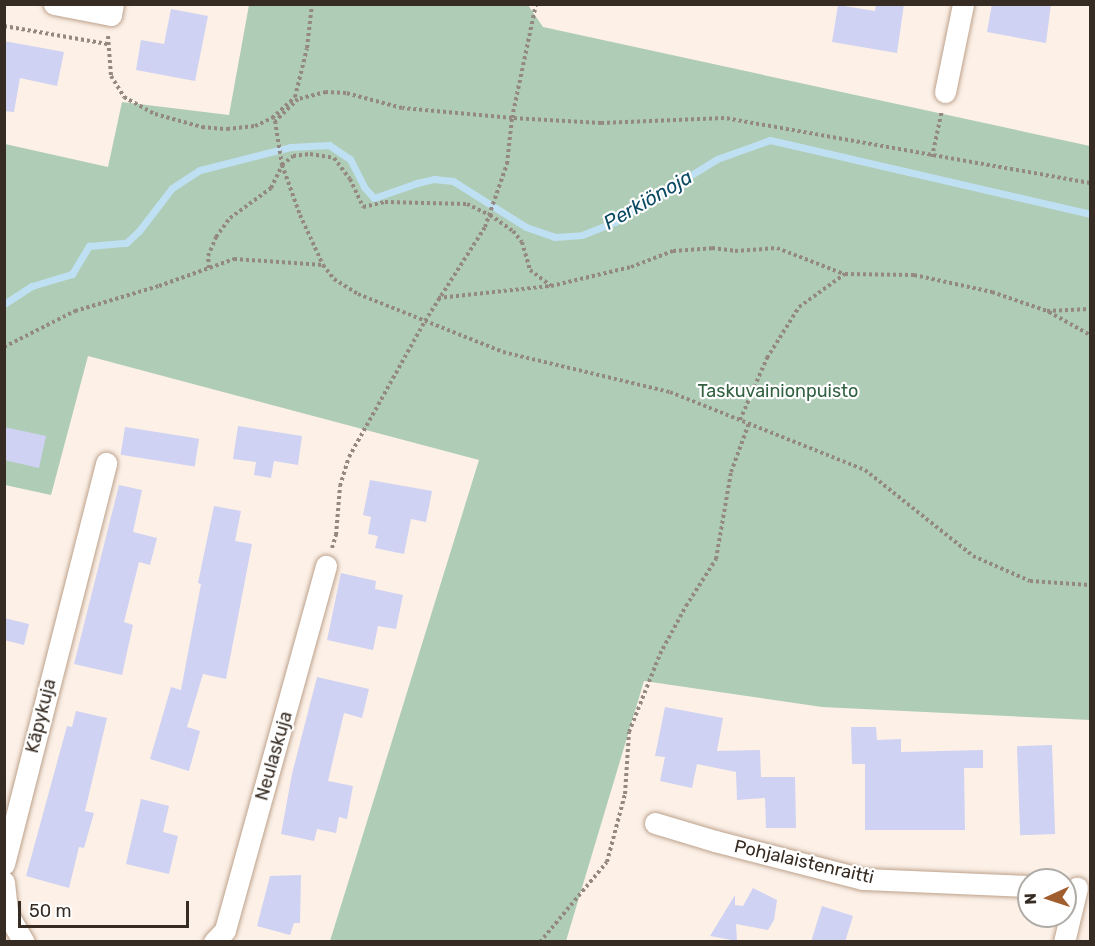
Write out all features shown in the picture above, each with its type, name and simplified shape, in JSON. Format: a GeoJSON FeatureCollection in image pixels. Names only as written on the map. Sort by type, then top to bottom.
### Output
{"type":"FeatureCollection","features":[{"type":"Feature","properties":{"kind":"street"},"geometry":{"type":"LineString","coordinates":[[54,4],[112,10]]}},
{"type":"Feature","properties":{"kind":"street"},"geometry":{"type":"LineString","coordinates":[[945,92],[963,4]]}},
{"type":"Feature","properties":{"kind":"street","name":"Käpykuja"},"geometry":{"type":"LineString","coordinates":[[4,864],[106,463]]}},
{"type":"Feature","properties":{"kind":"street","name":"Neulaskuja"},"geometry":{"type":"LineString","coordinates":[[214,942],[225,930],[326,566]]}},
{"type":"Feature","properties":{"kind":"street","name":"Pohjalaistenraitti"},"geometry":{"type":"LineString","coordinates":[[655,823],[863,879],[1017,885]]}},
{"type":"Feature","properties":{"kind":"street"},"geometry":{"type":"LineString","coordinates":[[4,882],[7,913],[24,942]]}},
{"type":"Feature","properties":{"kind":"path"},"geometry":{"type":"LineString","coordinates":[[297,98],[307,48],[312,4]]}},
{"type":"Feature","properties":{"kind":"path"},"geometry":{"type":"LineString","coordinates":[[326,566],[336,535],[340,486],[349,457],[438,298],[477,242],[496,198],[507,164],[512,118],[536,4]]}},
{"type":"Feature","properties":{"kind":"path"},"geometry":{"type":"LineString","coordinates":[[112,10],[107,44],[111,76],[124,97],[155,114],[201,127],[227,129],[255,126],[273,120],[297,98],[326,92],[346,93],[402,108],[512,118],[601,123],[724,118],[932,157],[1090,183]]}},
{"type":"Feature","properties":{"kind":"path"},"geometry":{"type":"LineString","coordinates":[[4,26],[107,44]]}},
{"type":"Feature","properties":{"kind":"path"},"geometry":{"type":"LineString","coordinates":[[932,157],[945,92]]}},
{"type":"Feature","properties":{"kind":"path"},"geometry":{"type":"LineString","coordinates":[[273,120],[282,165],[300,215],[323,265],[334,279],[358,294],[503,352],[670,392],[749,423],[865,470],[973,556],[1030,581],[1090,585]]}},
{"type":"Feature","properties":{"kind":"path"},"geometry":{"type":"LineString","coordinates":[[208,268],[207,256],[216,237],[230,218],[271,188],[282,165],[293,156],[310,154],[334,158],[350,179],[363,207],[385,202],[467,204],[490,214],[513,231],[522,242],[530,270],[551,286]]}},
{"type":"Feature","properties":{"kind":"path"},"geometry":{"type":"LineString","coordinates":[[438,298],[551,286],[621,269],[673,251],[712,248],[735,251],[777,248],[845,274],[914,275],[992,292],[1047,311],[1090,335]]}},
{"type":"Feature","properties":{"kind":"path"},"geometry":{"type":"LineString","coordinates":[[4,347],[75,311],[234,259],[323,265]]}},
{"type":"Feature","properties":{"kind":"path"},"geometry":{"type":"LineString","coordinates":[[740,420],[767,358],[799,307],[845,274]]}},
{"type":"Feature","properties":{"kind":"path"},"geometry":{"type":"LineString","coordinates":[[1047,311],[1090,309]]}},
{"type":"Feature","properties":{"kind":"path"},"geometry":{"type":"LineString","coordinates":[[540,942],[607,862],[625,794],[629,732],[660,654],[686,606],[716,559],[731,472],[749,423]]}},
{"type":"Feature","properties":{"kind":"green space","name":"Taskuvainionpuisto"},"geometry":{"type":"Polygon","coordinates":[[[249,5],[528,5],[543,27],[1090,146],[1090,720],[822,707],[644,681],[566,941],[330,941],[479,460],[88,356],[51,495],[5,485],[5,144],[108,167],[122,102],[229,115],[249,5]]]}},
{"type":"Feature","properties":{"kind":"building"},"geometry":{"type":"Polygon","coordinates":[[[876,4],[904,4],[897,53],[832,42],[838,5],[875,11],[876,4]]]}},
{"type":"Feature","properties":{"kind":"building"},"geometry":{"type":"Polygon","coordinates":[[[992,4],[1051,4],[1046,43],[987,32],[992,4]]]}},
{"type":"Feature","properties":{"kind":"building"},"geometry":{"type":"Polygon","coordinates":[[[171,9],[208,16],[195,81],[136,70],[141,40],[164,44],[171,9]]]}},
{"type":"Feature","properties":{"kind":"building"},"geometry":{"type":"Polygon","coordinates":[[[4,41],[64,52],[57,86],[20,78],[14,112],[4,111],[4,41]]]}},
{"type":"Feature","properties":{"kind":"building"},"geometry":{"type":"Polygon","coordinates":[[[238,426],[302,436],[298,465],[274,461],[271,478],[254,475],[256,462],[233,459],[238,426]]]}},
{"type":"Feature","properties":{"kind":"building"},"geometry":{"type":"Polygon","coordinates":[[[4,427],[46,436],[39,468],[4,460],[4,427]]]}},
{"type":"Feature","properties":{"kind":"building"},"geometry":{"type":"Polygon","coordinates":[[[125,427],[199,439],[195,466],[121,455],[125,427]]]}},
{"type":"Feature","properties":{"kind":"building"},"geometry":{"type":"Polygon","coordinates":[[[370,480],[432,491],[426,522],[411,519],[404,554],[375,548],[378,536],[368,534],[371,517],[363,515],[370,480]]]}},
{"type":"Feature","properties":{"kind":"building"},"geometry":{"type":"Polygon","coordinates":[[[119,485],[142,490],[133,532],[157,538],[150,565],[139,562],[124,622],[133,625],[122,675],[74,664],[119,485]]]}},
{"type":"Feature","properties":{"kind":"building"},"geometry":{"type":"Polygon","coordinates":[[[214,506],[241,511],[235,541],[252,544],[226,679],[203,674],[187,727],[200,731],[189,771],[150,759],[171,687],[181,690],[201,584],[198,583],[214,506]]]}},
{"type":"Feature","properties":{"kind":"building"},"geometry":{"type":"Polygon","coordinates":[[[341,573],[376,581],[375,589],[403,595],[396,629],[378,626],[373,650],[327,640],[341,573]]]}},
{"type":"Feature","properties":{"kind":"building"},"geometry":{"type":"Polygon","coordinates":[[[4,618],[29,624],[24,645],[4,640],[4,618]]]}},
{"type":"Feature","properties":{"kind":"building"},"geometry":{"type":"Polygon","coordinates":[[[317,677],[369,689],[362,718],[344,713],[328,781],[353,786],[347,819],[339,817],[336,833],[317,829],[314,841],[281,834],[292,774],[317,677]]]}},
{"type":"Feature","properties":{"kind":"building"},"geometry":{"type":"Polygon","coordinates":[[[665,707],[723,718],[717,751],[760,750],[761,777],[795,777],[796,828],[766,828],[765,798],[737,800],[736,772],[697,764],[692,788],[660,781],[665,757],[655,756],[665,707]]]}},
{"type":"Feature","properties":{"kind":"building"},"geometry":{"type":"Polygon","coordinates":[[[76,711],[107,718],[85,811],[94,813],[84,848],[79,847],[69,888],[26,876],[67,726],[72,727],[76,711]]]}},
{"type":"Feature","properties":{"kind":"building"},"geometry":{"type":"Polygon","coordinates":[[[851,727],[876,727],[877,740],[901,739],[901,752],[983,750],[983,768],[964,768],[965,830],[865,830],[865,764],[852,764],[851,727]]]}},
{"type":"Feature","properties":{"kind":"building"},"geometry":{"type":"Polygon","coordinates":[[[1052,745],[1055,834],[1020,835],[1017,746],[1052,745]]]}},
{"type":"Feature","properties":{"kind":"building"},"geometry":{"type":"Polygon","coordinates":[[[141,799],[169,806],[163,832],[178,836],[169,874],[126,864],[141,799]]]}},
{"type":"Feature","properties":{"kind":"building"},"geometry":{"type":"Polygon","coordinates":[[[301,875],[300,923],[294,923],[290,935],[257,926],[270,876],[301,875]]]}},
{"type":"Feature","properties":{"kind":"building"},"geometry":{"type":"Polygon","coordinates":[[[753,888],[777,900],[774,920],[768,930],[736,924],[737,941],[710,936],[735,895],[735,905],[743,906],[753,888]]]}},
{"type":"Feature","properties":{"kind":"building"},"geometry":{"type":"Polygon","coordinates":[[[822,906],[853,916],[845,942],[811,942],[822,906]]]}},
{"type":"Feature","properties":{"kind":"waterway","name":"Perkiönoja"},"geometry":{"type":"LineString","coordinates":[[4,304],[32,286],[72,274],[89,246],[126,243],[139,231],[172,188],[200,170],[290,147],[329,145],[350,159],[364,187],[374,198],[434,179],[453,181],[526,227],[555,237],[582,235],[615,222],[717,159],[770,140],[1090,214]]}}]}
